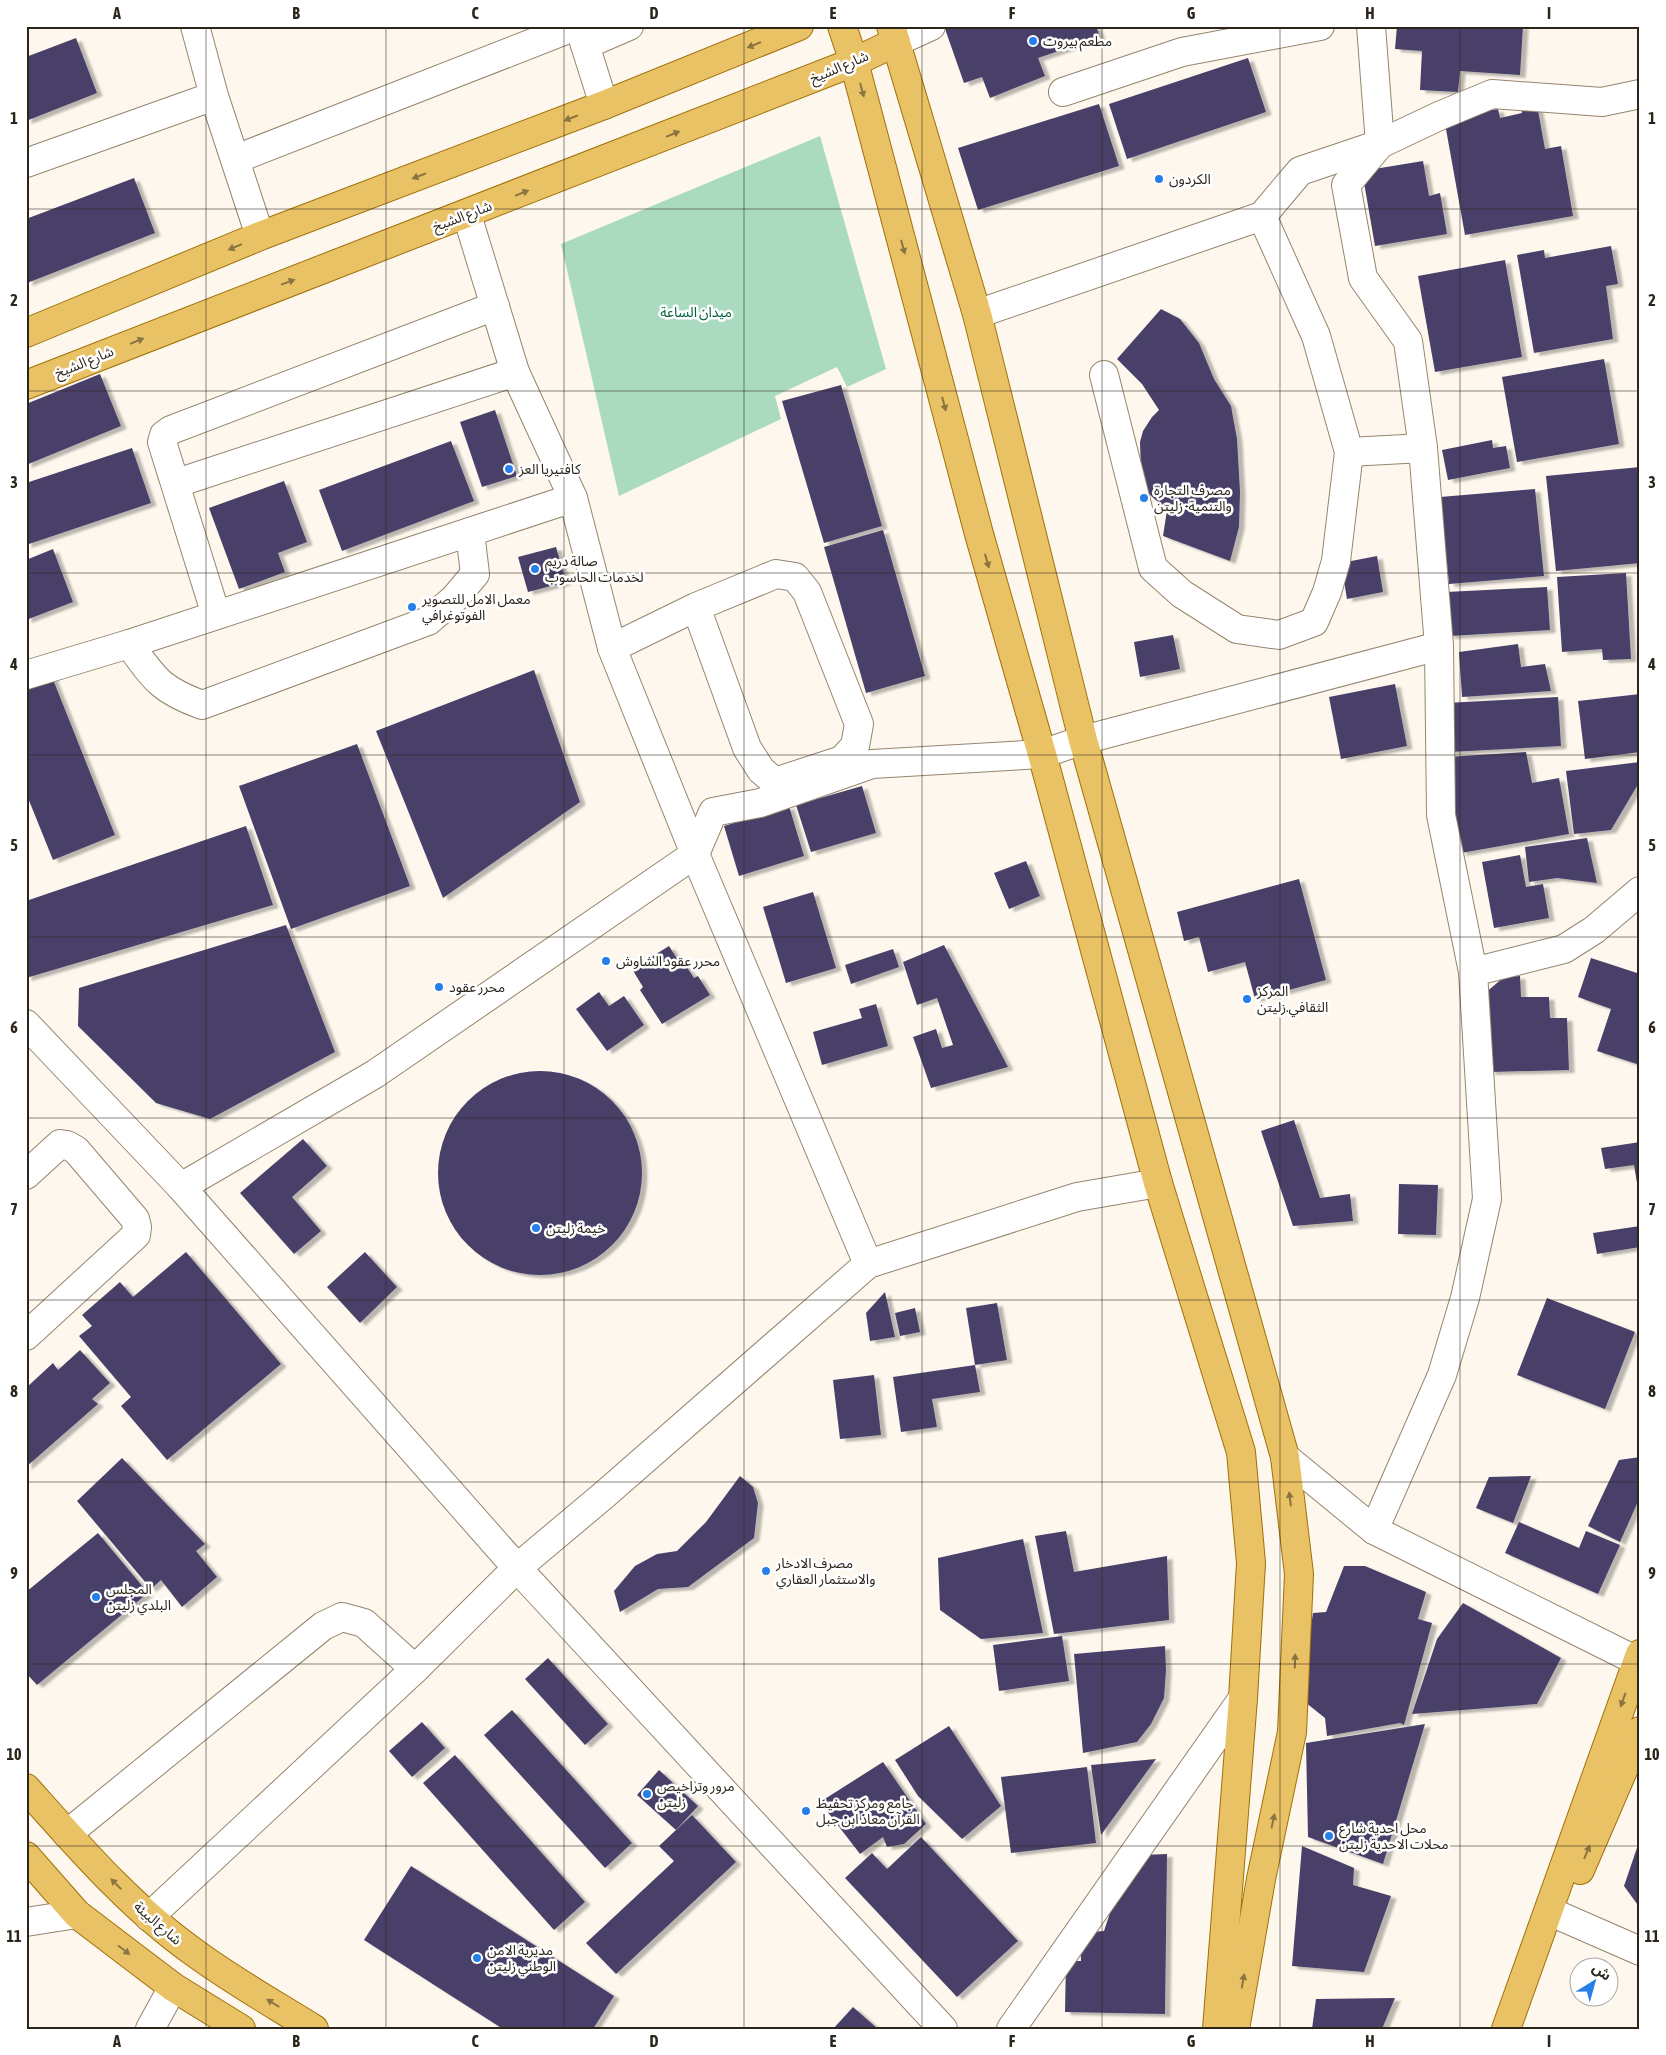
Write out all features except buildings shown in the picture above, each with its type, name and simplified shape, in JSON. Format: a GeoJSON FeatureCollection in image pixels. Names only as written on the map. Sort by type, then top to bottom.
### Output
{"type":"FeatureCollection","features":[{"type":"Feature","properties":{"kind":"main road"},"geometry":{"type":"LineString","coordinates":[[26,333],[260,236],[604,105],[799,26]]}},
{"type":"Feature","properties":{"kind":"main road"},"geometry":{"type":"LineString","coordinates":[[842,26],[854,62],[979,534],[1042,754],[1158,1183],[1241,1452],[1251,1563],[1243,1698],[1217,2029]]}},
{"type":"Feature","properties":{"kind":"main road"},"geometry":{"type":"LineString","coordinates":[[893,34],[977,314],[1083,740],[1285,1457],[1299,1574],[1292,1732],[1261,1879],[1235,2029]]}},
{"type":"Feature","properties":{"kind":"main road","name":"شارع الشيخ"},"geometry":{"type":"LineString","coordinates":[[26,385],[268,289],[467,215],[854,62],[893,34]]}},
{"type":"Feature","properties":{"kind":"main road"},"geometry":{"type":"LineString","coordinates":[[1506,2029],[1638,1658]]}},
{"type":"Feature","properties":{"kind":"main road"},"geometry":{"type":"LineString","coordinates":[[1521,2029],[1560,1916],[1640,1731]]}},
{"type":"Feature","properties":{"kind":"main road","name":"شارع البيئة"},"geometry":{"type":"LineString","coordinates":[[26,1788],[67,1834],[148,1917],[195,1953],[314,2029]]}},
{"type":"Feature","properties":{"kind":"main road"},"geometry":{"type":"LineString","coordinates":[[26,1856],[77,1914],[173,1987],[241,2029]]}},
{"type":"Feature","properties":{"kind":"street"},"geometry":{"type":"LineString","coordinates":[[195,26],[214,96],[260,236]]}},
{"type":"Feature","properties":{"kind":"street"},"geometry":{"type":"LineString","coordinates":[[236,159],[580,33],[629,26]]}},
{"type":"Feature","properties":{"kind":"street"},"geometry":{"type":"LineString","coordinates":[[893,34],[931,26]]}},
{"type":"Feature","properties":{"kind":"street"},"geometry":{"type":"LineString","coordinates":[[1064,92],[1182,52],[1320,26]]}},
{"type":"Feature","properties":{"kind":"street"},"geometry":{"type":"LineString","coordinates":[[1372,26],[1380,144],[1346,185],[1364,278],[1408,341],[1423,448],[1439,646],[1441,815],[1473,972],[1487,1199],[1465,1298],[1442,1375],[1374,1530]]}},
{"type":"Feature","properties":{"kind":"street"},"geometry":{"type":"LineString","coordinates":[[580,33],[604,105]]}},
{"type":"Feature","properties":{"kind":"street"},"geometry":{"type":"LineString","coordinates":[[977,314],[1262,216],[1300,170],[1380,144],[1438,116],[1492,94],[1602,102],[1640,94]]}},
{"type":"Feature","properties":{"kind":"street"},"geometry":{"type":"LineString","coordinates":[[26,163],[214,96]]}},
{"type":"Feature","properties":{"kind":"street"},"geometry":{"type":"LineString","coordinates":[[467,215],[515,372],[573,498],[612,648],[695,854],[868,1264]]}},
{"type":"Feature","properties":{"kind":"street"},"geometry":{"type":"LineString","coordinates":[[1104,375],[1153,568],[1182,594],[1237,628],[1279,635],[1314,622],[1327,592],[1336,561],[1349,452],[1316,336],[1262,216]]}},
{"type":"Feature","properties":{"kind":"street"},"geometry":{"type":"LineString","coordinates":[[216,615],[162,442],[164,435],[171,430],[495,306]]}},
{"type":"Feature","properties":{"kind":"street"},"geometry":{"type":"LineString","coordinates":[[176,483],[515,372]]}},
{"type":"Feature","properties":{"kind":"street"},"geometry":{"type":"LineString","coordinates":[[1349,452],[1423,448]]}},
{"type":"Feature","properties":{"kind":"street"},"geometry":{"type":"LineString","coordinates":[[26,675],[129,644],[573,498]]}},
{"type":"Feature","properties":{"kind":"street"},"geometry":{"type":"LineString","coordinates":[[129,644],[160,684],[176,696],[202,705],[428,621],[454,600],[475,574],[470,532]]}},
{"type":"Feature","properties":{"kind":"street"},"geometry":{"type":"LineString","coordinates":[[612,648],[696,607],[776,574],[795,577],[807,592],[859,724],[855,746],[842,760],[775,782],[761,770],[747,748],[696,607]]}},
{"type":"Feature","properties":{"kind":"street"},"geometry":{"type":"LineString","coordinates":[[181,1187],[375,1074],[695,854],[714,812],[760,803],[872,764],[1042,754],[1083,740],[1439,646]]}},
{"type":"Feature","properties":{"kind":"street"},"geometry":{"type":"LineString","coordinates":[[1473,972],[1564,949],[1594,930],[1640,891]]}},
{"type":"Feature","properties":{"kind":"street"},"geometry":{"type":"LineString","coordinates":[[26,1024],[181,1187],[517,1568],[943,2029]]}},
{"type":"Feature","properties":{"kind":"street"},"geometry":{"type":"LineString","coordinates":[[26,1175],[60,1144],[67,1145],[76,1150],[135,1219],[137,1227],[136,1235],[26,1336]]}},
{"type":"Feature","properties":{"kind":"street"},"geometry":{"type":"LineString","coordinates":[[148,1917],[415,1669],[517,1568],[604,1495],[868,1264],[1077,1197],[1158,1183]]}},
{"type":"Feature","properties":{"kind":"street"},"geometry":{"type":"LineString","coordinates":[[1285,1457],[1374,1530],[1638,1658]]}},
{"type":"Feature","properties":{"kind":"street"},"geometry":{"type":"LineString","coordinates":[[67,1834],[323,1626],[342,1617],[364,1623],[415,1669]]}},
{"type":"Feature","properties":{"kind":"street"},"geometry":{"type":"LineString","coordinates":[[1011,2029],[1243,1698]]}},
{"type":"Feature","properties":{"kind":"street"},"geometry":{"type":"LineString","coordinates":[[26,1922],[77,1914]]}},
{"type":"Feature","properties":{"kind":"street"},"geometry":{"type":"LineString","coordinates":[[1560,1916],[1640,1951]]}},
{"type":"Feature","properties":{"kind":"street"},"geometry":{"type":"LineString","coordinates":[[150,2029],[173,1987]]}},
{"type":"Feature","properties":{"kind":"green space","name":"ميدان الساعة"},"geometry":{"type":"Polygon","coordinates":[[[820,136],[886,369],[847,387],[837,367],[775,396],[781,419],[619,496],[561,244],[820,136]]]}},
{"type":"Feature","properties":{"kind":"place","name":"مطعم بيروت"},"geometry":{"type":"Point","coordinates":[1033,41]}},
{"type":"Feature","properties":{"kind":"place","name":"الكردون"},"geometry":{"type":"Point","coordinates":[1159,179]}},
{"type":"Feature","properties":{"kind":"place","name":"كافتيريا العز"},"geometry":{"type":"Point","coordinates":[509,469]}},
{"type":"Feature","properties":{"kind":"place","name":"مصرف التجارة والتنمية- زليتن"},"geometry":{"type":"Point","coordinates":[1144,498]}},
{"type":"Feature","properties":{"kind":"place","name":"صالة دريم لخدمات الحاسوب"},"geometry":{"type":"Point","coordinates":[535,569]}},
{"type":"Feature","properties":{"kind":"place","name":"معمل الامل للتصوير الفوتوغرافي"},"geometry":{"type":"Point","coordinates":[412,607]}},
{"type":"Feature","properties":{"kind":"place","name":"محرر عقود الشاوش"},"geometry":{"type":"Point","coordinates":[606,961]}},
{"type":"Feature","properties":{"kind":"place","name":"محرر عقود"},"geometry":{"type":"Point","coordinates":[439,987]}},
{"type":"Feature","properties":{"kind":"place","name":"المركز الثقافي.زليتن"},"geometry":{"type":"Point","coordinates":[1247,999]}},
{"type":"Feature","properties":{"kind":"place","name":"خيمة زليتن"},"geometry":{"type":"Point","coordinates":[536,1228]}},
{"type":"Feature","properties":{"kind":"place","name":"مصرف اﻻدخار واﻻستثمار العقاري"},"geometry":{"type":"Point","coordinates":[766,1571]}},
{"type":"Feature","properties":{"kind":"place","name":"المجلس البلدي زليتن"},"geometry":{"type":"Point","coordinates":[96,1597]}},
{"type":"Feature","properties":{"kind":"place","name":"مرور وتراخيص زليتن"},"geometry":{"type":"Point","coordinates":[647,1794]}},
{"type":"Feature","properties":{"kind":"place","name":"جامع ومركز تحفيظ القرآن معاذ ابن جبل"},"geometry":{"type":"Point","coordinates":[806,1811]}},
{"type":"Feature","properties":{"kind":"place","name":"محل احدية شارع محلات الاحدية زليتن"},"geometry":{"type":"Point","coordinates":[1329,1836]}},
{"type":"Feature","properties":{"kind":"place","name":"مديرية الامن الوطني زليتن"},"geometry":{"type":"Point","coordinates":[477,1958]}}]}
